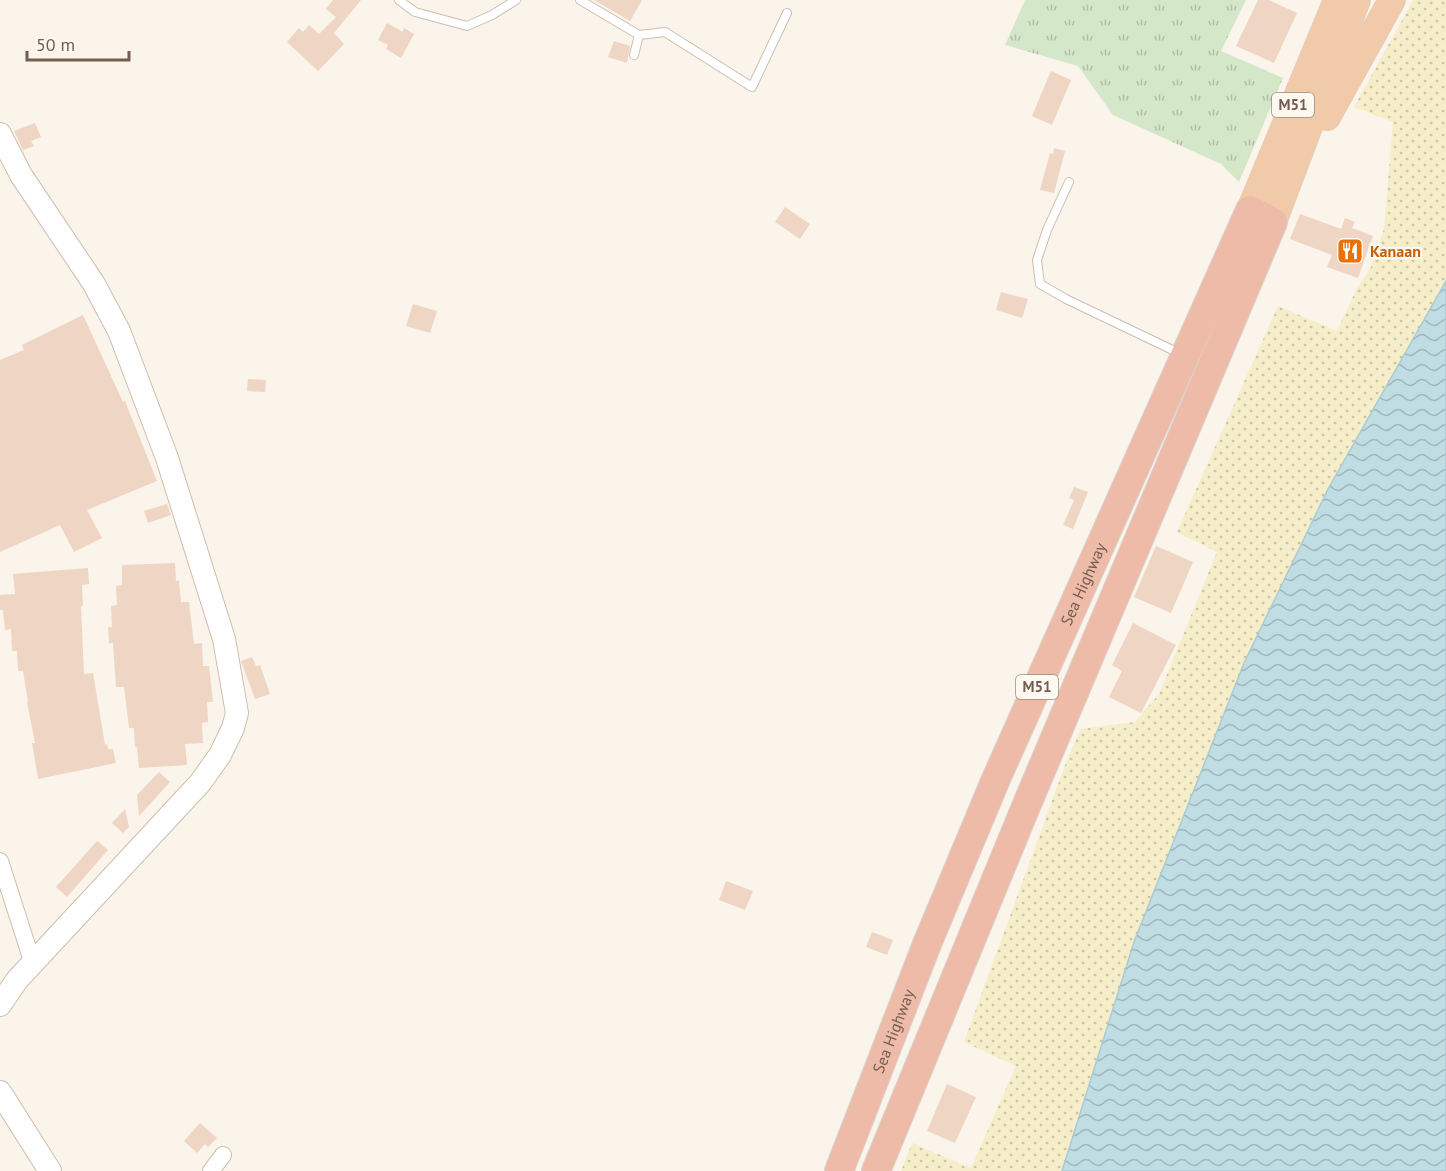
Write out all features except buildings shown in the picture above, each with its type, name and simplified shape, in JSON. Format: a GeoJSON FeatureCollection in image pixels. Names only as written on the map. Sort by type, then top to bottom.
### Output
{"type":"FeatureCollection","features":[{"type":"Feature","properties":{"kind":"highway"},"geometry":{"type":"LineString","coordinates":[[1284,192],[1350,0]]}},
{"type":"Feature","properties":{"kind":"highway","name":"Sea Highway"},"geometry":{"type":"LineString","coordinates":[[876,1171],[1016,831],[1350,0]]}},
{"type":"Feature","properties":{"kind":"highway","name":"M51"},"geometry":{"type":"LineString","coordinates":[[1284,192],[1392,0]]}},
{"type":"Feature","properties":{"kind":"highway","name":"Sea Highway"},"geometry":{"type":"LineString","coordinates":[[839,1171],[927,944],[982,812],[1184,356],[1262,216],[1284,192]]}},
{"type":"Feature","properties":{"kind":"highway"},"geometry":{"type":"LineString","coordinates":[[996,779],[1008,792],[1029,798]]}},
{"type":"Feature","properties":{"kind":"highway"},"geometry":{"type":"LineString","coordinates":[[982,812],[990,812],[1005,818],[1016,831]]}},
{"type":"Feature","properties":{"kind":"main road"},"geometry":{"type":"LineString","coordinates":[[0,134],[21,175],[94,284],[119,331],[167,458],[224,639],[237,713],[233,728],[220,755],[200,783],[17,980],[0,1005]]}},
{"type":"Feature","properties":{"kind":"main road"},"geometry":{"type":"LineString","coordinates":[[0,1092],[50,1171]]}},
{"type":"Feature","properties":{"kind":"street"},"geometry":{"type":"LineString","coordinates":[[0,861],[33,964]]}},
{"type":"Feature","properties":{"kind":"street"},"geometry":{"type":"LineString","coordinates":[[211,1171],[223,1155]]}},
{"type":"Feature","properties":{"kind":"lane"},"geometry":{"type":"LineString","coordinates":[[399,0],[415,12],[467,26],[492,15],[516,0]]}},
{"type":"Feature","properties":{"kind":"lane"},"geometry":{"type":"LineString","coordinates":[[580,0],[639,35],[665,32],[752,87],[787,13]]}},
{"type":"Feature","properties":{"kind":"lane"},"geometry":{"type":"LineString","coordinates":[[634,55],[639,35]]}},
{"type":"Feature","properties":{"kind":"lane"},"geometry":{"type":"LineString","coordinates":[[1069,182],[1047,230],[1037,260],[1040,284],[1184,356]]}},
{"type":"Feature","properties":{"kind":"green space"},"geometry":{"type":"Polygon","coordinates":[[[1025,0],[1246,0],[1221,51],[1283,78],[1239,182],[1221,164],[1113,115],[1078,66],[1005,45],[1025,0]]]}},
{"type":"Feature","properties":{"kind":"sand"},"geometry":{"type":"Polygon","coordinates":[[[1413,0],[1446,0],[1446,281],[1328,489],[1244,663],[1134,942],[1062,1171],[901,1171],[912,1143],[971,1168],[1016,1066],[964,1042],[1068,757],[1081,729],[1135,722],[1159,694],[1217,552],[1177,532],[1278,306],[1337,331],[1357,288],[1371,267],[1384,229],[1393,122],[1354,107],[1413,0]]]}},
{"type":"Feature","properties":{"kind":"water"},"geometry":{"type":"Polygon","coordinates":[[[1446,281],[1446,1171],[1062,1171],[1134,942],[1244,663],[1328,489],[1446,281]]]}},
{"type":"Feature","properties":{"kind":"place","name":"Kanaan"},"geometry":{"type":"Point","coordinates":[1350,251]}}]}
